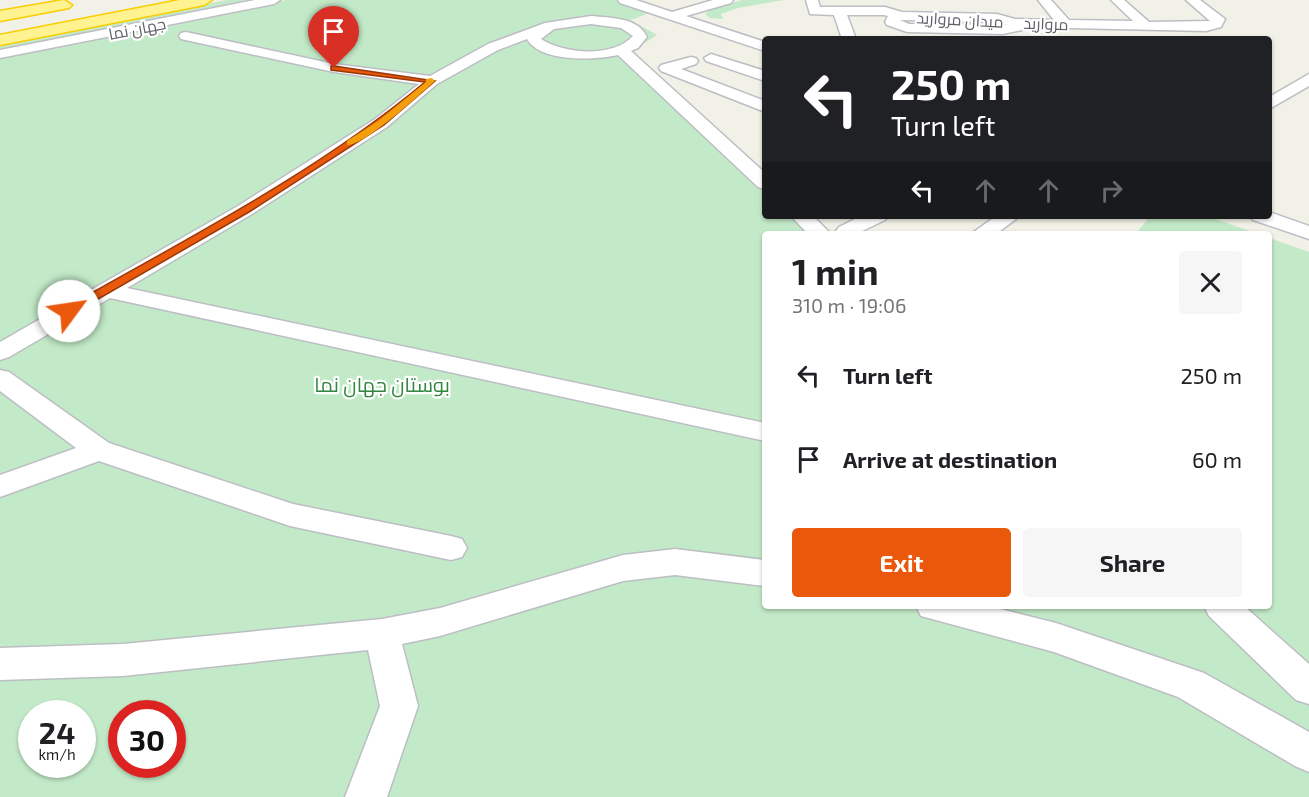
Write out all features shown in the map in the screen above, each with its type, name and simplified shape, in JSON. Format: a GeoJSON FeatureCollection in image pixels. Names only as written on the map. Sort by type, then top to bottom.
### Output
{"type":"FeatureCollection","features":[{"type":"Feature","properties":{"kind":"highway"},"geometry":{"type":"LineString","coordinates":[[0,30],[162,0]]}},
{"type":"Feature","properties":{"kind":"highway"},"geometry":{"type":"LineString","coordinates":[[0,40],[204,0]]}},
{"type":"Feature","properties":{"kind":"highway"},"geometry":{"type":"LineString","coordinates":[[0,14],[78,2]]}},
{"type":"Feature","properties":{"kind":"street","name":"جهان نما"},"geometry":{"type":"LineString","coordinates":[[0,53],[264,0]]}},
{"type":"Feature","properties":{"kind":"street","name":"جهان نما"},"geometry":{"type":"LineString","coordinates":[[0,53],[274,0]]}},
{"type":"Feature","properties":{"kind":"street"},"geometry":{"type":"LineString","coordinates":[[591,20],[624,4],[624,0],[762,38]]}},
{"type":"Feature","properties":{"kind":"street"},"geometry":{"type":"LineString","coordinates":[[666,10],[702,0]]}},
{"type":"Feature","properties":{"kind":"street"},"geometry":{"type":"LineString","coordinates":[[613,22],[626,14],[727,0]]}},
{"type":"Feature","properties":{"kind":"street"},"geometry":{"type":"LineString","coordinates":[[1044,0],[1065,24]]}},
{"type":"Feature","properties":{"kind":"street"},"geometry":{"type":"LineString","coordinates":[[1117,0],[1146,26]]}},
{"type":"Feature","properties":{"kind":"street","name":"مروارید"},"geometry":{"type":"LineString","coordinates":[[1016,25],[1206,27],[1216,24],[1218,19],[1192,0]]}},
{"type":"Feature","properties":{"kind":"street"},"geometry":{"type":"LineString","coordinates":[[813,5],[839,11],[883,6],[902,16]]}},
{"type":"Feature","properties":{"kind":"street"},"geometry":{"type":"LineString","coordinates":[[0,14],[24,9]]}},
{"type":"Feature","properties":{"kind":"street"},"geometry":{"type":"LineString","coordinates":[[666,10],[762,46]]}},
{"type":"Feature","properties":{"kind":"street","name":"میدان مروارید"},"geometry":{"type":"LineString","coordinates":[[966,10],[1016,25],[1003,30],[928,34],[893,24],[893,18],[966,10]]}},
{"type":"Feature","properties":{"kind":"street"},"geometry":{"type":"LineString","coordinates":[[839,11],[848,36]]}},
{"type":"Feature","properties":{"kind":"street"},"geometry":{"type":"LineString","coordinates":[[0,352],[245,210],[371,129],[432,81],[493,47],[562,22],[591,20],[613,22],[633,28],[640,36],[638,41],[621,50],[592,54],[549,50],[465,64]]}},
{"type":"Feature","properties":{"kind":"street"},"geometry":{"type":"LineString","coordinates":[[1016,25],[1025,36]]}},
{"type":"Feature","properties":{"kind":"street"},"geometry":{"type":"LineString","coordinates":[[1103,25],[1114,36]]}},
{"type":"Feature","properties":{"kind":"street"},"geometry":{"type":"LineString","coordinates":[[540,30],[534,40],[549,50]]}},
{"type":"Feature","properties":{"kind":"street"},"geometry":{"type":"LineString","coordinates":[[186,36],[334,68],[432,81]]}},
{"type":"Feature","properties":{"kind":"street"},"geometry":{"type":"LineString","coordinates":[[621,50],[762,180]]}},
{"type":"Feature","properties":{"kind":"street"},"geometry":{"type":"LineString","coordinates":[[711,58],[762,75]]}},
{"type":"Feature","properties":{"kind":"street"},"geometry":{"type":"LineString","coordinates":[[691,61],[666,68],[760,101]]}},
{"type":"Feature","properties":{"kind":"street"},"geometry":{"type":"LineString","coordinates":[[1272,102],[1309,79]]}},
{"type":"Feature","properties":{"kind":"street"},"geometry":{"type":"LineString","coordinates":[[730,108],[760,101]]}},
{"type":"Feature","properties":{"kind":"street"},"geometry":{"type":"LineString","coordinates":[[1272,208],[1309,220]]}},
{"type":"Feature","properties":{"kind":"street"},"geometry":{"type":"LineString","coordinates":[[804,219],[817,231]]}},
{"type":"Feature","properties":{"kind":"street"},"geometry":{"type":"LineString","coordinates":[[846,231],[872,219]]}},
{"type":"Feature","properties":{"kind":"street"},"geometry":{"type":"LineString","coordinates":[[987,231],[1005,219]]}},
{"type":"Feature","properties":{"kind":"street"},"geometry":{"type":"LineString","coordinates":[[1269,219],[1309,232]]}},
{"type":"Feature","properties":{"kind":"street"},"geometry":{"type":"LineString","coordinates":[[104,290],[762,431]]}},
{"type":"Feature","properties":{"kind":"street"},"geometry":{"type":"LineString","coordinates":[[0,378],[99,450],[290,515],[451,548]]}},
{"type":"Feature","properties":{"kind":"street"},"geometry":{"type":"LineString","coordinates":[[0,486],[99,450]]}},
{"type":"Feature","properties":{"kind":"street"},"geometry":{"type":"LineString","coordinates":[[0,664],[123,660],[382,634],[440,622],[623,568],[675,562],[762,573]]}},
{"type":"Feature","properties":{"kind":"street"},"geometry":{"type":"LineString","coordinates":[[944,609],[1056,639],[1191,685],[1309,753]]}},
{"type":"Feature","properties":{"kind":"street"},"geometry":{"type":"LineString","coordinates":[[1224,609],[1309,688]]}},
{"type":"Feature","properties":{"kind":"street"},"geometry":{"type":"LineString","coordinates":[[366,797],[399,706],[382,634]]}},
{"type":"Feature","properties":{"kind":"green space"},"geometry":{"type":"Polygon","coordinates":[[[227,0],[248,0],[0,50],[0,44],[227,0]]]}},
{"type":"Feature","properties":{"kind":"green space","name":"بوستان جهان نما"},"geometry":{"type":"Polygon","coordinates":[[[287,0],[615,0],[652,12],[631,20],[657,35],[623,57],[762,188],[762,219],[795,219],[809,231],[762,231],[762,609],[1222,609],[1309,692],[1309,797],[0,797],[0,56],[287,0]]]}},
{"type":"Feature","properties":{"kind":"green space"},"geometry":{"type":"Polygon","coordinates":[[[742,0],[784,0],[738,8],[721,14],[723,19],[710,18],[705,14],[713,8],[742,0]]]}},
{"type":"Feature","properties":{"kind":"green space"},"geometry":{"type":"Polygon","coordinates":[[[1148,219],[1216,219],[1250,231],[1138,231],[1148,219]]]}},
{"type":"Feature","properties":{"kind":"green space"},"geometry":{"type":"Polygon","coordinates":[[[1272,239],[1309,252],[1309,669],[1243,609],[1272,609],[1272,239]]]}},
{"type":"Feature","properties":{"kind":"slow traffic"},"geometry":{"type":"LineString","coordinates":[[350,143],[381,123],[432,81],[429,80]]}},
{"type":"Feature","properties":{"kind":"route"},"geometry":{"type":"LineString","coordinates":[[69,311],[245,210],[381,123],[432,81],[334,68]]}}]}
